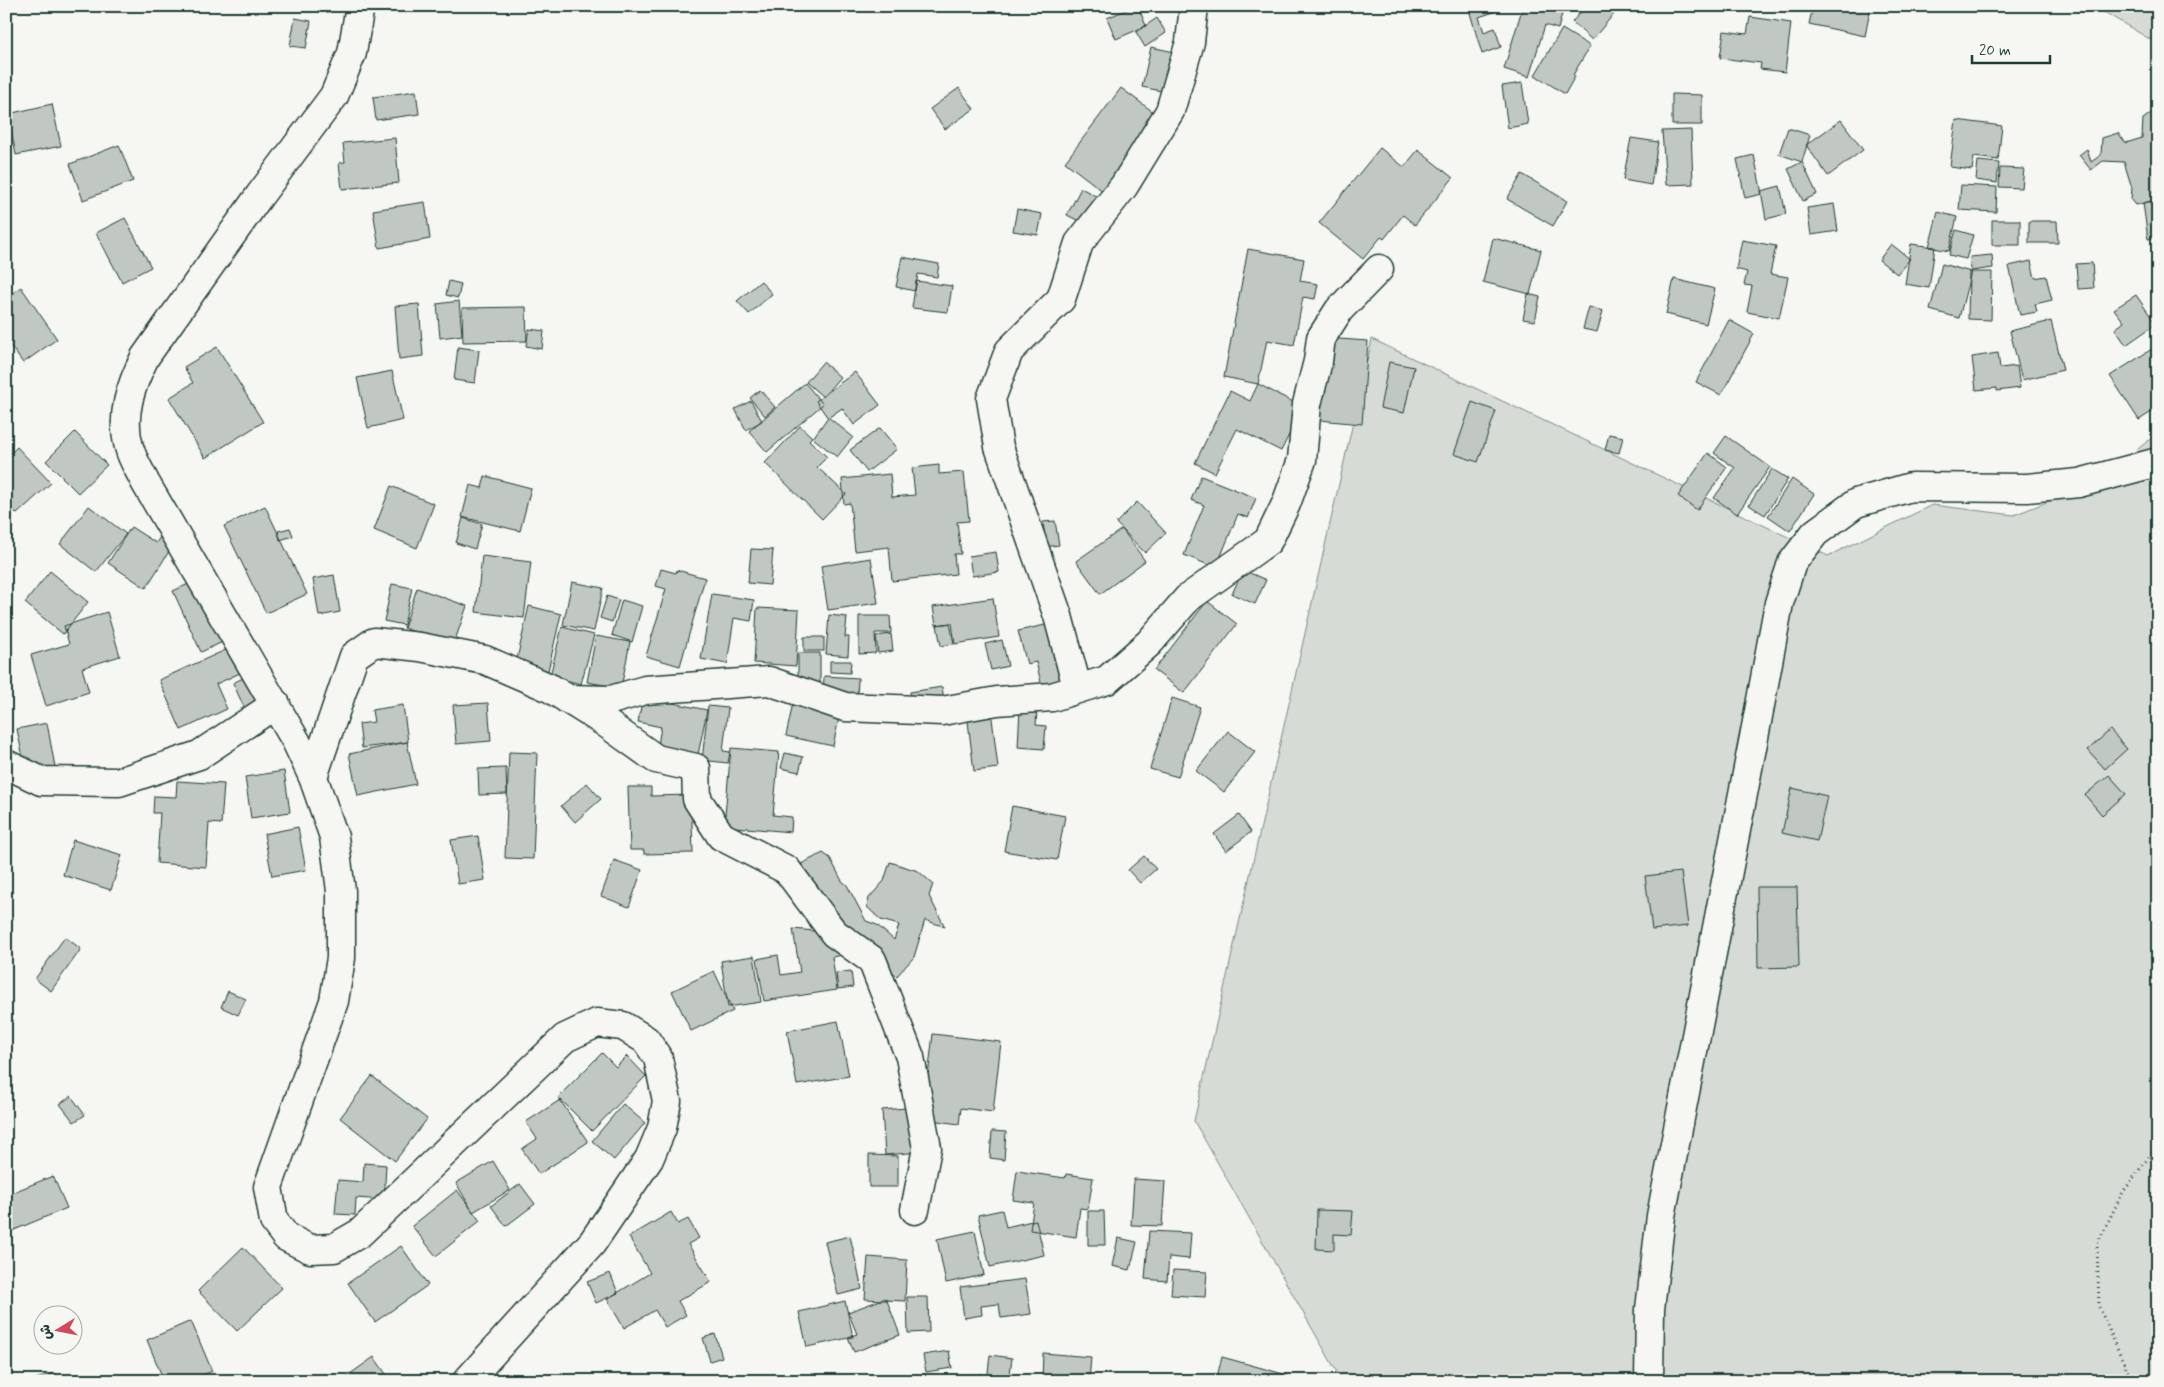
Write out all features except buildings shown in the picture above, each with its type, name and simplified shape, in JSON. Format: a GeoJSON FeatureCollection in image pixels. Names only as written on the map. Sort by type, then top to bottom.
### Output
{"type":"FeatureCollection","features":[{"type":"Feature","properties":{"kind":"main road"},"geometry":{"type":"LineString","coordinates":[[360,6],[352,53],[334,96],[260,195],[145,357],[135,378],[125,409],[129,446],[145,482],[276,704],[314,777],[334,837],[341,891],[341,958],[334,1001],[268,1187],[274,1221],[286,1237],[310,1250],[334,1248],[360,1233],[565,1038],[597,1023],[623,1026],[646,1040],[658,1058],[667,1101],[662,1128],[649,1159],[592,1243],[467,1381]]}},
{"type":"Feature","properties":{"kind":"main road"},"geometry":{"type":"LineString","coordinates":[[1077,688],[1058,616],[1000,447],[991,399],[1009,351],[1062,299],[1079,243],[1124,186],[1170,111],[1190,42],[1194,6]]}},
{"type":"Feature","properties":{"kind":"main road"},"geometry":{"type":"LineString","coordinates":[[567,699],[611,700],[645,690],[769,681],[845,707],[942,710],[996,701],[1052,697],[1106,680],[1149,643],[1188,598],[1268,540],[1286,504],[1302,460],[1307,404],[1318,361],[1321,338],[1339,310],[1380,268]]}},
{"type":"Feature","properties":{"kind":"main road"},"geometry":{"type":"LineString","coordinates":[[1649,1381],[1650,1309],[1660,1216],[1779,603],[1792,563],[1815,533],[1856,503],[1911,487],[2027,488],[2080,483],[2158,462]]}},
{"type":"Feature","properties":{"kind":"main road"},"geometry":{"type":"LineString","coordinates":[[314,777],[354,656],[374,642],[485,660],[550,688],[603,721],[656,759],[696,768],[697,799],[721,836],[787,870],[834,933],[872,960],[910,1057],[927,1148],[915,1210]]}},
{"type":"Feature","properties":{"kind":"main road"},"geometry":{"type":"LineString","coordinates":[[6,764],[41,781],[119,782],[199,755],[276,704]]}},
{"type":"Feature","properties":{"kind":"path"},"geometry":{"type":"LineString","coordinates":[[2132,1381],[2099,1308],[2097,1244],[2123,1192],[2158,1145]]}},
{"type":"Feature","properties":{"kind":"shaded area"},"geometry":{"type":"Polygon","coordinates":[[[2094,6],[2158,6],[2158,44],[2094,6]]]}},
{"type":"Feature","properties":{"kind":"shaded area"},"geometry":{"type":"Polygon","coordinates":[[[1372,339],[1828,556],[1932,505],[2014,515],[2095,483],[2158,433],[2158,1381],[1342,1381],[1194,1121],[1372,339]]]}}]}
